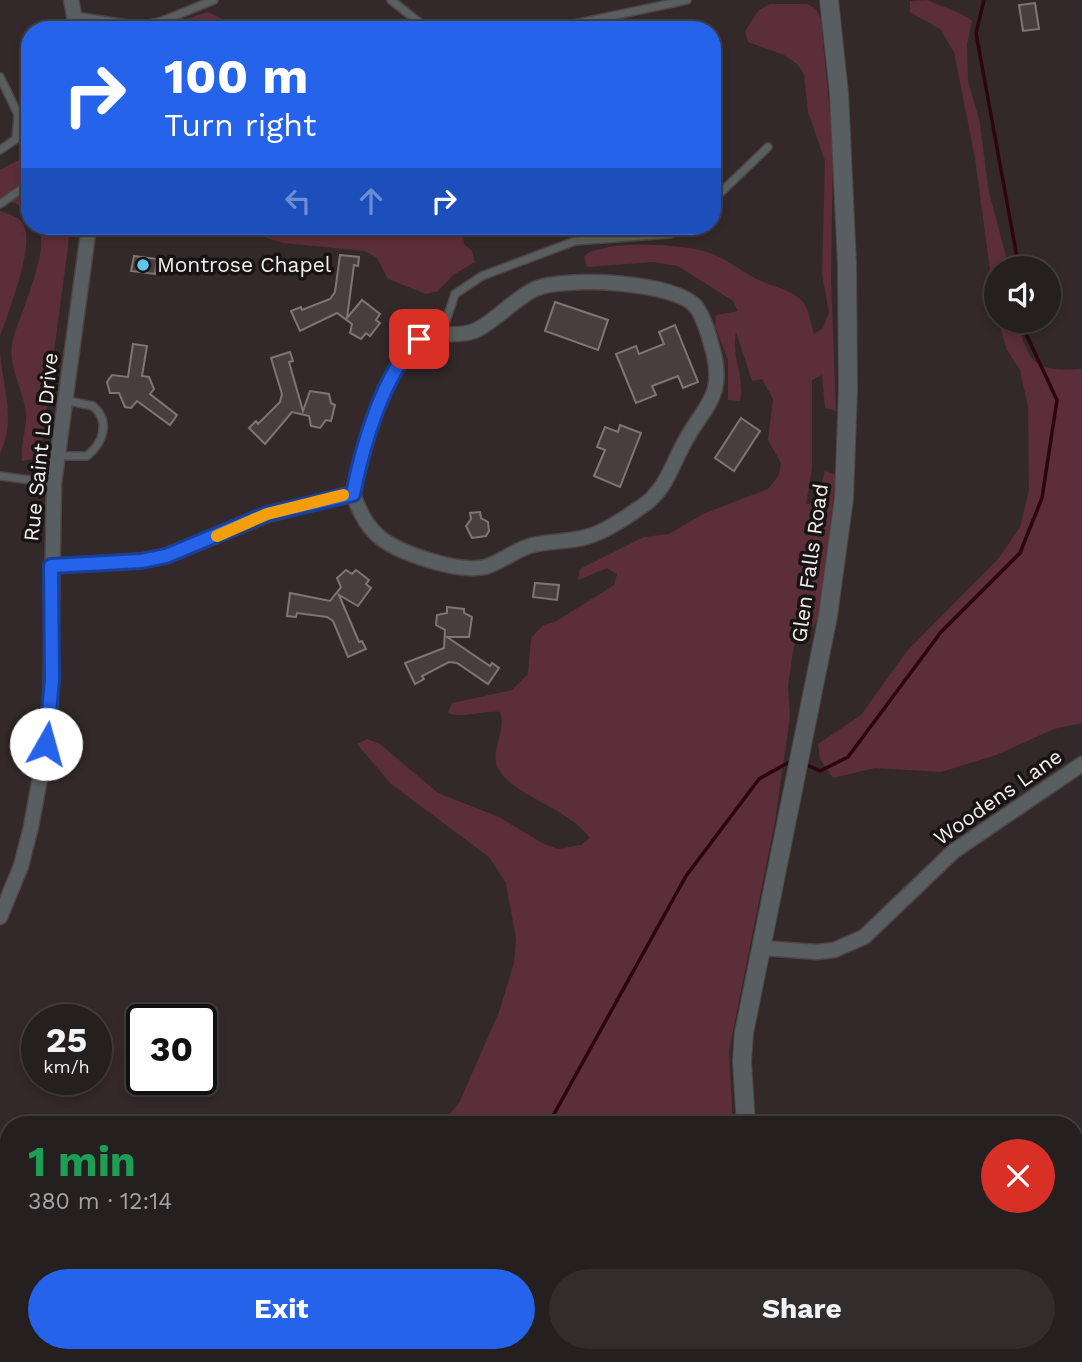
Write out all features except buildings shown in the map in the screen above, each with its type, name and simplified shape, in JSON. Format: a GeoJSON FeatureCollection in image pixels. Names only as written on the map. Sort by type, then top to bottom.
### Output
{"type":"FeatureCollection","features":[{"type":"Feature","properties":{"kind":"street"},"geometry":{"type":"LineString","coordinates":[[71,0],[76,21]]}},
{"type":"Feature","properties":{"kind":"street","name":"Glen Falls Road"},"geometry":{"type":"LineString","coordinates":[[745,1116],[742,1072],[744,1033],[835,577],[846,453],[846,225],[839,93],[829,0]]}},
{"type":"Feature","properties":{"kind":"street","name":"Rue Saint Lo Drive"},"geometry":{"type":"LineString","coordinates":[[0,917],[28,840],[48,733],[52,680],[51,566],[54,483],[63,400],[88,235]]}},
{"type":"Feature","properties":{"kind":"street"},"geometry":{"type":"LineString","coordinates":[[577,281],[671,293],[695,305],[704,319],[717,363],[717,387],[706,412],[681,448],[667,481],[644,506],[586,537],[533,545],[485,567],[470,568],[441,563],[393,546],[367,523],[353,494],[360,458],[373,419],[409,349],[419,339],[442,332],[472,332],[484,326],[511,302],[537,288],[577,281]]}},
{"type":"Feature","properties":{"kind":"street"},"geometry":{"type":"LineString","coordinates":[[51,566],[141,561],[166,556],[267,514],[353,494]]}},
{"type":"Feature","properties":{"kind":"street","name":"Woodens Lane"},"geometry":{"type":"LineString","coordinates":[[761,948],[817,952],[834,950],[864,937],[954,851],[1082,764]]}},
{"type":"Feature","properties":{"kind":"lane"},"geometry":{"type":"LineString","coordinates":[[162,21],[214,0]]}},
{"type":"Feature","properties":{"kind":"lane"},"geometry":{"type":"LineString","coordinates":[[391,0],[418,21]]}},
{"type":"Feature","properties":{"kind":"lane"},"geometry":{"type":"LineString","coordinates":[[588,21],[687,0]]}},
{"type":"Feature","properties":{"kind":"lane"},"geometry":{"type":"LineString","coordinates":[[0,77],[18,114],[16,139],[0,150]]}},
{"type":"Feature","properties":{"kind":"lane"},"geometry":{"type":"LineString","coordinates":[[721,192],[768,147]]}},
{"type":"Feature","properties":{"kind":"lane"},"geometry":{"type":"LineString","coordinates":[[0,204],[21,189]]}},
{"type":"Feature","properties":{"kind":"lane"},"geometry":{"type":"LineString","coordinates":[[442,332],[455,294],[482,276],[575,241],[656,235]]}},
{"type":"Feature","properties":{"kind":"lane"},"geometry":{"type":"LineString","coordinates":[[57,456],[87,456],[100,444],[104,429],[101,416],[93,406],[63,400]]}},
{"type":"Feature","properties":{"kind":"lane"},"geometry":{"type":"LineString","coordinates":[[0,476],[54,483]]}},
{"type":"Feature","properties":{"kind":"shaded area"},"geometry":{"type":"Polygon","coordinates":[[[927,0],[972,21],[967,44],[968,81],[980,123],[988,188],[1006,256],[988,256],[975,158],[954,52],[940,29],[910,12],[910,1],[927,0]]]}},
{"type":"Feature","properties":{"kind":"shaded area"},"geometry":{"type":"Polygon","coordinates":[[[770,4],[807,4],[816,9],[821,20],[833,146],[831,281],[836,411],[825,408],[822,375],[812,380],[812,468],[806,504],[816,503],[825,471],[836,475],[820,615],[814,626],[804,631],[796,640],[793,651],[788,686],[790,717],[775,821],[729,1051],[733,1116],[448,1116],[460,1101],[499,1012],[514,963],[516,939],[506,883],[489,857],[391,784],[357,744],[367,739],[380,744],[438,793],[499,817],[544,844],[558,849],[581,845],[590,838],[569,819],[517,788],[499,770],[496,749],[502,720],[500,712],[461,715],[448,713],[452,703],[512,690],[528,674],[531,638],[543,625],[555,622],[614,585],[617,574],[607,568],[578,580],[580,569],[644,537],[669,534],[703,514],[768,489],[779,475],[781,463],[768,440],[773,399],[762,379],[752,381],[736,332],[740,401],[728,400],[728,360],[715,326],[716,315],[738,311],[733,301],[678,266],[654,262],[587,267],[584,256],[610,247],[628,245],[668,246],[703,251],[796,296],[806,306],[814,334],[823,328],[829,313],[822,274],[825,161],[808,112],[804,74],[797,64],[784,55],[748,42],[745,31],[759,10],[770,4]]]}},
{"type":"Feature","properties":{"kind":"shaded area"},"geometry":{"type":"Polygon","coordinates":[[[208,12],[227,21],[180,21],[208,12]]]}},
{"type":"Feature","properties":{"kind":"shaded area"},"geometry":{"type":"Polygon","coordinates":[[[21,159],[21,207],[0,200],[0,170],[21,159]]]}},
{"type":"Feature","properties":{"kind":"shaded area"},"geometry":{"type":"Polygon","coordinates":[[[0,211],[20,220],[21,235],[25,235],[26,242],[20,276],[0,337],[0,211]]]}},
{"type":"Feature","properties":{"kind":"shaded area"},"geometry":{"type":"Polygon","coordinates":[[[69,235],[68,247],[40,457],[22,461],[26,413],[11,353],[37,267],[41,237],[69,235]]]}},
{"type":"Feature","properties":{"kind":"shaded area"},"geometry":{"type":"Polygon","coordinates":[[[257,235],[463,235],[464,244],[472,251],[475,262],[453,275],[438,291],[426,294],[388,279],[377,258],[365,251],[283,243],[257,235]]]}},
{"type":"Feature","properties":{"kind":"shaded area"},"geometry":{"type":"Polygon","coordinates":[[[1002,333],[1021,333],[1025,347],[1036,363],[1054,369],[1082,369],[1082,723],[1054,729],[996,755],[941,772],[875,768],[833,778],[820,759],[818,744],[861,715],[907,651],[999,558],[1020,527],[1029,490],[1028,407],[1020,370],[1007,350],[1002,333]]]}},
{"type":"Feature","properties":{"kind":"shaded area"},"geometry":{"type":"Polygon","coordinates":[[[0,349],[8,415],[5,441],[0,454],[0,349]]]}},
{"type":"Feature","properties":{"kind":"waterway"},"geometry":{"type":"LineString","coordinates":[[984,0],[976,33],[1017,256]]}},
{"type":"Feature","properties":{"kind":"waterway"},"geometry":{"type":"LineString","coordinates":[[803,763],[820,771],[848,757],[941,632],[1020,553],[1042,498],[1057,400],[1026,333]]}},
{"type":"Feature","properties":{"kind":"waterway"},"geometry":{"type":"LineString","coordinates":[[553,1116],[686,876],[759,779],[793,760]]}},
{"type":"Feature","properties":{"kind":"slow traffic"},"geometry":{"type":"LineString","coordinates":[[217,536],[267,514],[343,495]]}},
{"type":"Feature","properties":{"kind":"place","name":"Montrose Chapel"},"geometry":{"type":"Point","coordinates":[143,265]}},
{"type":"Feature","properties":{"kind":"route"},"geometry":{"type":"LineString","coordinates":[[46,744],[52,680],[51,566],[141,561],[166,556],[267,514],[353,494],[360,458],[373,419],[409,349],[419,339]]}}]}
